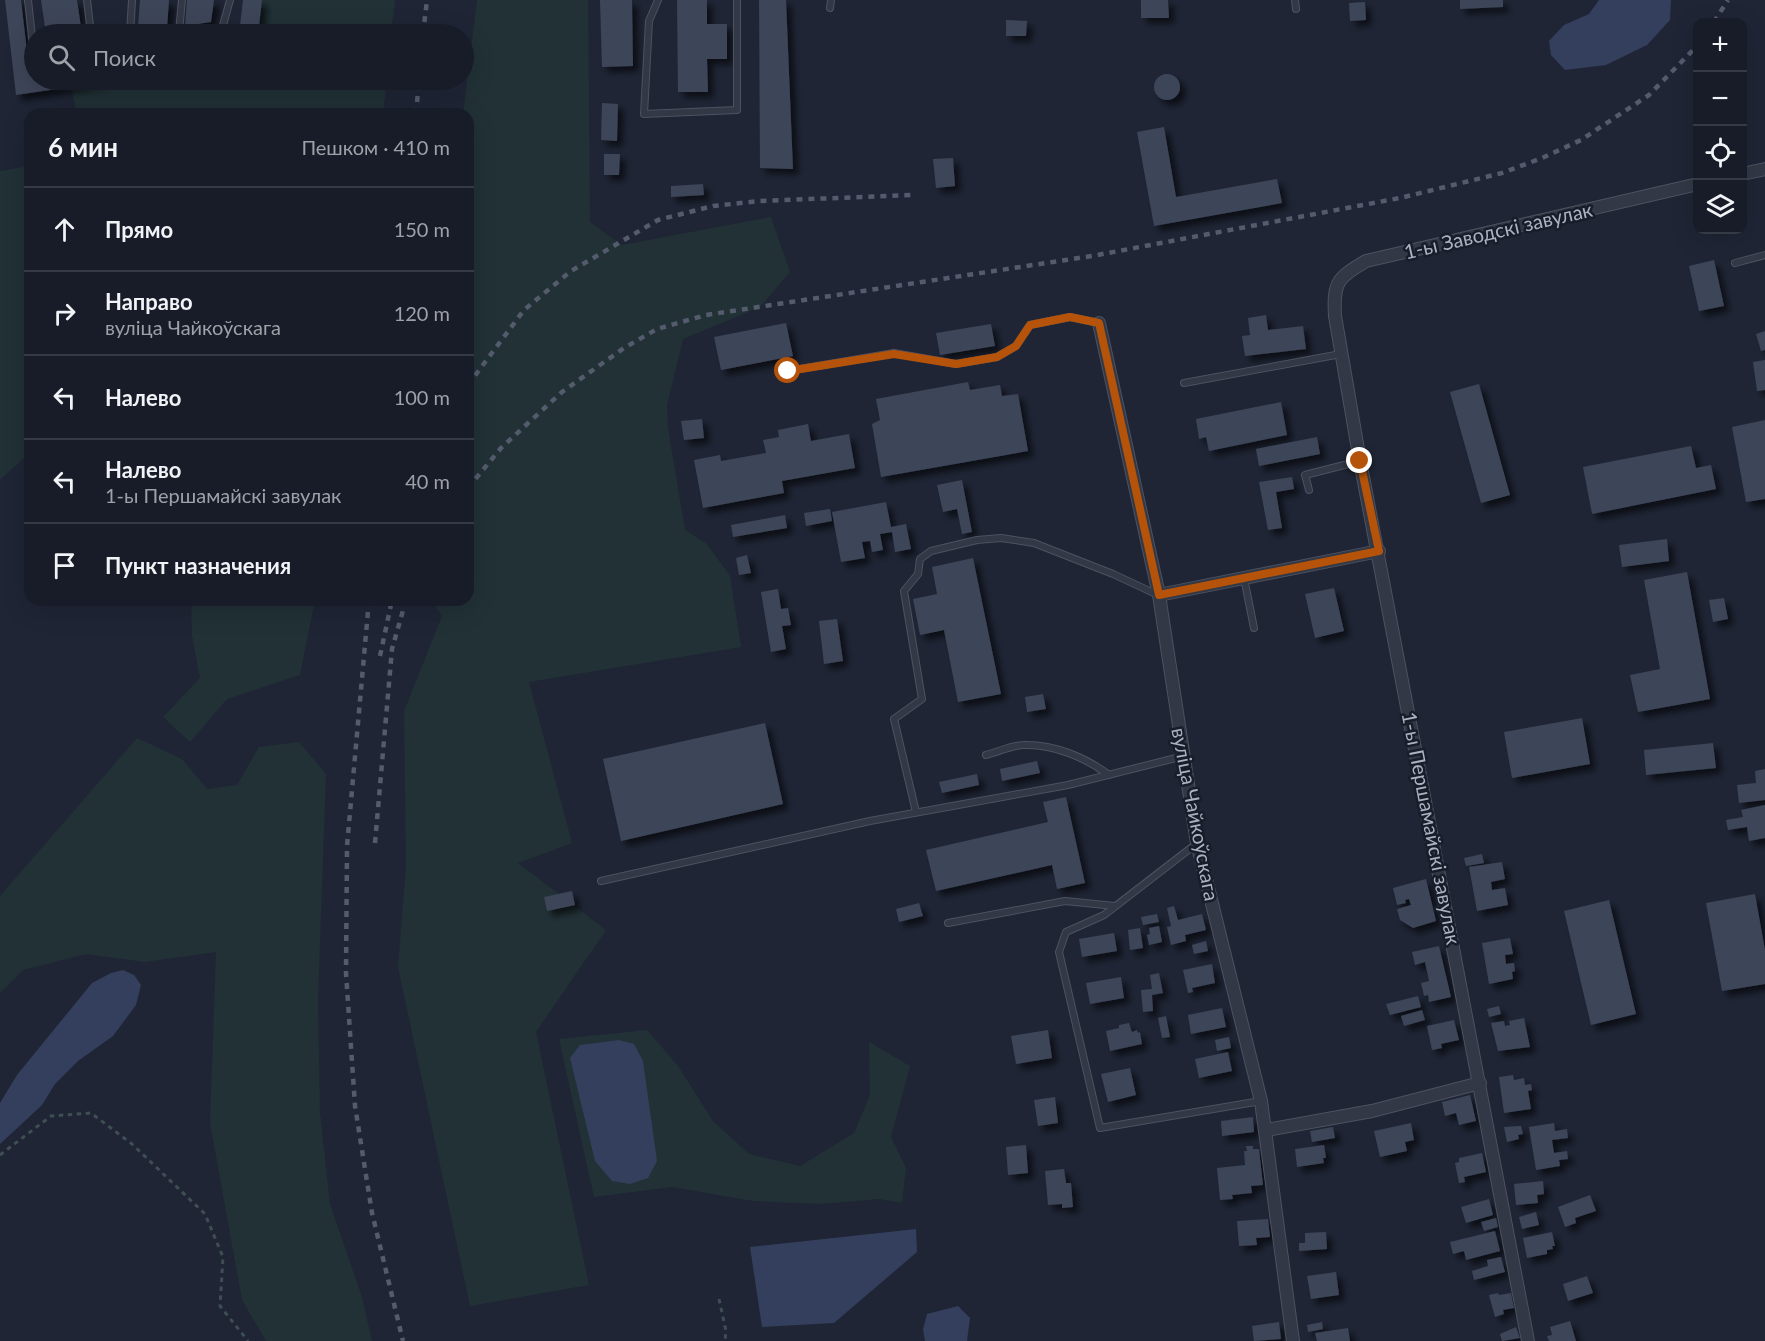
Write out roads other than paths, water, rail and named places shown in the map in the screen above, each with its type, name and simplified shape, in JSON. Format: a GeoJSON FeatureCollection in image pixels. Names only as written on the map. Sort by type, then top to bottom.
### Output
{"type":"FeatureCollection","features":[{"type":"Feature","properties":{"kind":"street"},"geometry":{"type":"LineString","coordinates":[[1747,173],[1765,169]]}},
{"type":"Feature","properties":{"kind":"street","name":"1-ы Заводскі завулак"},"geometry":{"type":"LineString","coordinates":[[1335,316],[1334,295],[1341,276],[1366,261],[1693,185]]}},
{"type":"Feature","properties":{"kind":"street","name":"1-ы Першамайскі завулак"},"geometry":{"type":"LineString","coordinates":[[1335,316],[1360,461],[1528,1341]]}},
{"type":"Feature","properties":{"kind":"street","name":"вуліца Чайкоўскага"},"geometry":{"type":"LineString","coordinates":[[1099,323],[1159,595],[1197,843],[1261,1101],[1293,1341]]}},
{"type":"Feature","properties":{"kind":"street"},"geometry":{"type":"LineString","coordinates":[[1159,595],[1379,551]]}},
{"type":"Feature","properties":{"kind":"street"},"geometry":{"type":"LineString","coordinates":[[1266,1130],[1372,1111],[1480,1083]]}},
{"type":"Feature","properties":{"kind":"lane"},"geometry":{"type":"LineString","coordinates":[[28,0],[31,24]]}},
{"type":"Feature","properties":{"kind":"lane"},"geometry":{"type":"LineString","coordinates":[[87,0],[90,24]]}},
{"type":"Feature","properties":{"kind":"lane"},"geometry":{"type":"LineString","coordinates":[[131,24],[132,0]]}},
{"type":"Feature","properties":{"kind":"lane"},"geometry":{"type":"LineString","coordinates":[[180,24],[182,0]]}},
{"type":"Feature","properties":{"kind":"lane"},"geometry":{"type":"LineString","coordinates":[[223,24],[230,0]]}},
{"type":"Feature","properties":{"kind":"lane"},"geometry":{"type":"LineString","coordinates":[[658,0],[649,21],[644,114],[737,110],[737,0]]}},
{"type":"Feature","properties":{"kind":"lane"},"geometry":{"type":"LineString","coordinates":[[830,8],[831,0]]}},
{"type":"Feature","properties":{"kind":"lane"},"geometry":{"type":"LineString","coordinates":[[1295,0],[1296,9]]}},
{"type":"Feature","properties":{"kind":"lane"},"geometry":{"type":"LineString","coordinates":[[1735,263],[1765,255]]}},
{"type":"Feature","properties":{"kind":"lane"},"geometry":{"type":"LineString","coordinates":[[788,371],[894,354],[956,364],[997,357],[1016,346],[1030,325],[1070,317],[1099,323]]}},
{"type":"Feature","properties":{"kind":"lane"},"geometry":{"type":"LineString","coordinates":[[1184,383],[1341,354]]}},
{"type":"Feature","properties":{"kind":"lane"},"geometry":{"type":"LineString","coordinates":[[1309,490],[1305,475],[1360,461]]}},
{"type":"Feature","properties":{"kind":"lane"},"geometry":{"type":"LineString","coordinates":[[916,812],[894,719],[922,699],[904,591],[918,574],[921,559],[931,551],[977,540],[1001,538],[1034,543],[1159,595]]}},
{"type":"Feature","properties":{"kind":"lane"},"geometry":{"type":"LineString","coordinates":[[1244,578],[1254,628]]}},
{"type":"Feature","properties":{"kind":"lane"},"geometry":{"type":"LineString","coordinates":[[986,755],[1023,745],[1065,751],[1095,765],[1109,775]]}},
{"type":"Feature","properties":{"kind":"lane"},"geometry":{"type":"LineString","coordinates":[[602,881],[870,821],[1068,785],[1184,756]]}},
{"type":"Feature","properties":{"kind":"lane"},"geometry":{"type":"LineString","coordinates":[[1197,843],[1104,915],[1066,932],[1059,952],[1100,1128],[1261,1101]]}},
{"type":"Feature","properties":{"kind":"lane"},"geometry":{"type":"LineString","coordinates":[[948,923],[1065,901],[1116,906]]}},
{"type":"Feature","properties":{"kind":"water"},"geometry":{"type":"Polygon","coordinates":[[[1599,0],[1671,0],[1670,20],[1647,45],[1606,65],[1565,70],[1551,55],[1549,41],[1564,25],[1589,14],[1599,0]]]}},
{"type":"Feature","properties":{"kind":"water"},"geometry":{"type":"Polygon","coordinates":[[[123,970],[134,975],[141,985],[136,1005],[113,1036],[78,1061],[55,1084],[42,1105],[0,1144],[0,1103],[17,1075],[92,983],[111,973],[123,970]]]}},
{"type":"Feature","properties":{"kind":"water"},"geometry":{"type":"Polygon","coordinates":[[[619,1040],[634,1044],[643,1061],[657,1161],[648,1178],[630,1184],[612,1181],[595,1161],[570,1058],[580,1045],[619,1040]]]}},
{"type":"Feature","properties":{"kind":"water"},"geometry":{"type":"Polygon","coordinates":[[[916,1229],[917,1252],[834,1323],[762,1327],[750,1247],[916,1229]]]}},
{"type":"Feature","properties":{"kind":"water"},"geometry":{"type":"Polygon","coordinates":[[[958,1306],[970,1318],[967,1341],[925,1341],[923,1329],[927,1314],[958,1306]]]}},
{"type":"Feature","properties":{"kind":"railway"},"geometry":{"type":"LineString","coordinates":[[424,24],[427,0]]}},
{"type":"Feature","properties":{"kind":"railway"},"geometry":{"type":"LineString","coordinates":[[1717,18],[1728,0]]}},
{"type":"Feature","properties":{"kind":"railway"},"geometry":{"type":"LineString","coordinates":[[474,481],[501,448],[562,392],[624,348],[657,329],[706,315],[1092,256],[1400,198],[1502,173],[1581,140],[1649,95],[1693,50]]}},
{"type":"Feature","properties":{"kind":"railway"},"geometry":{"type":"LineString","coordinates":[[417,108],[418,90]]}},
{"type":"Feature","properties":{"kind":"railway"},"geometry":{"type":"LineString","coordinates":[[474,377],[524,310],[571,271],[658,220],[713,206],[760,201],[912,195]]}},
{"type":"Feature","properties":{"kind":"railway"},"geometry":{"type":"LineString","coordinates":[[368,606],[347,846],[346,973],[355,1106],[372,1213],[403,1341]]}},
{"type":"Feature","properties":{"kind":"railway"},"geometry":{"type":"LineString","coordinates":[[380,656],[391,606]]}},
{"type":"Feature","properties":{"kind":"railway"},"geometry":{"type":"LineString","coordinates":[[375,843],[392,649],[404,606]]}}]}
